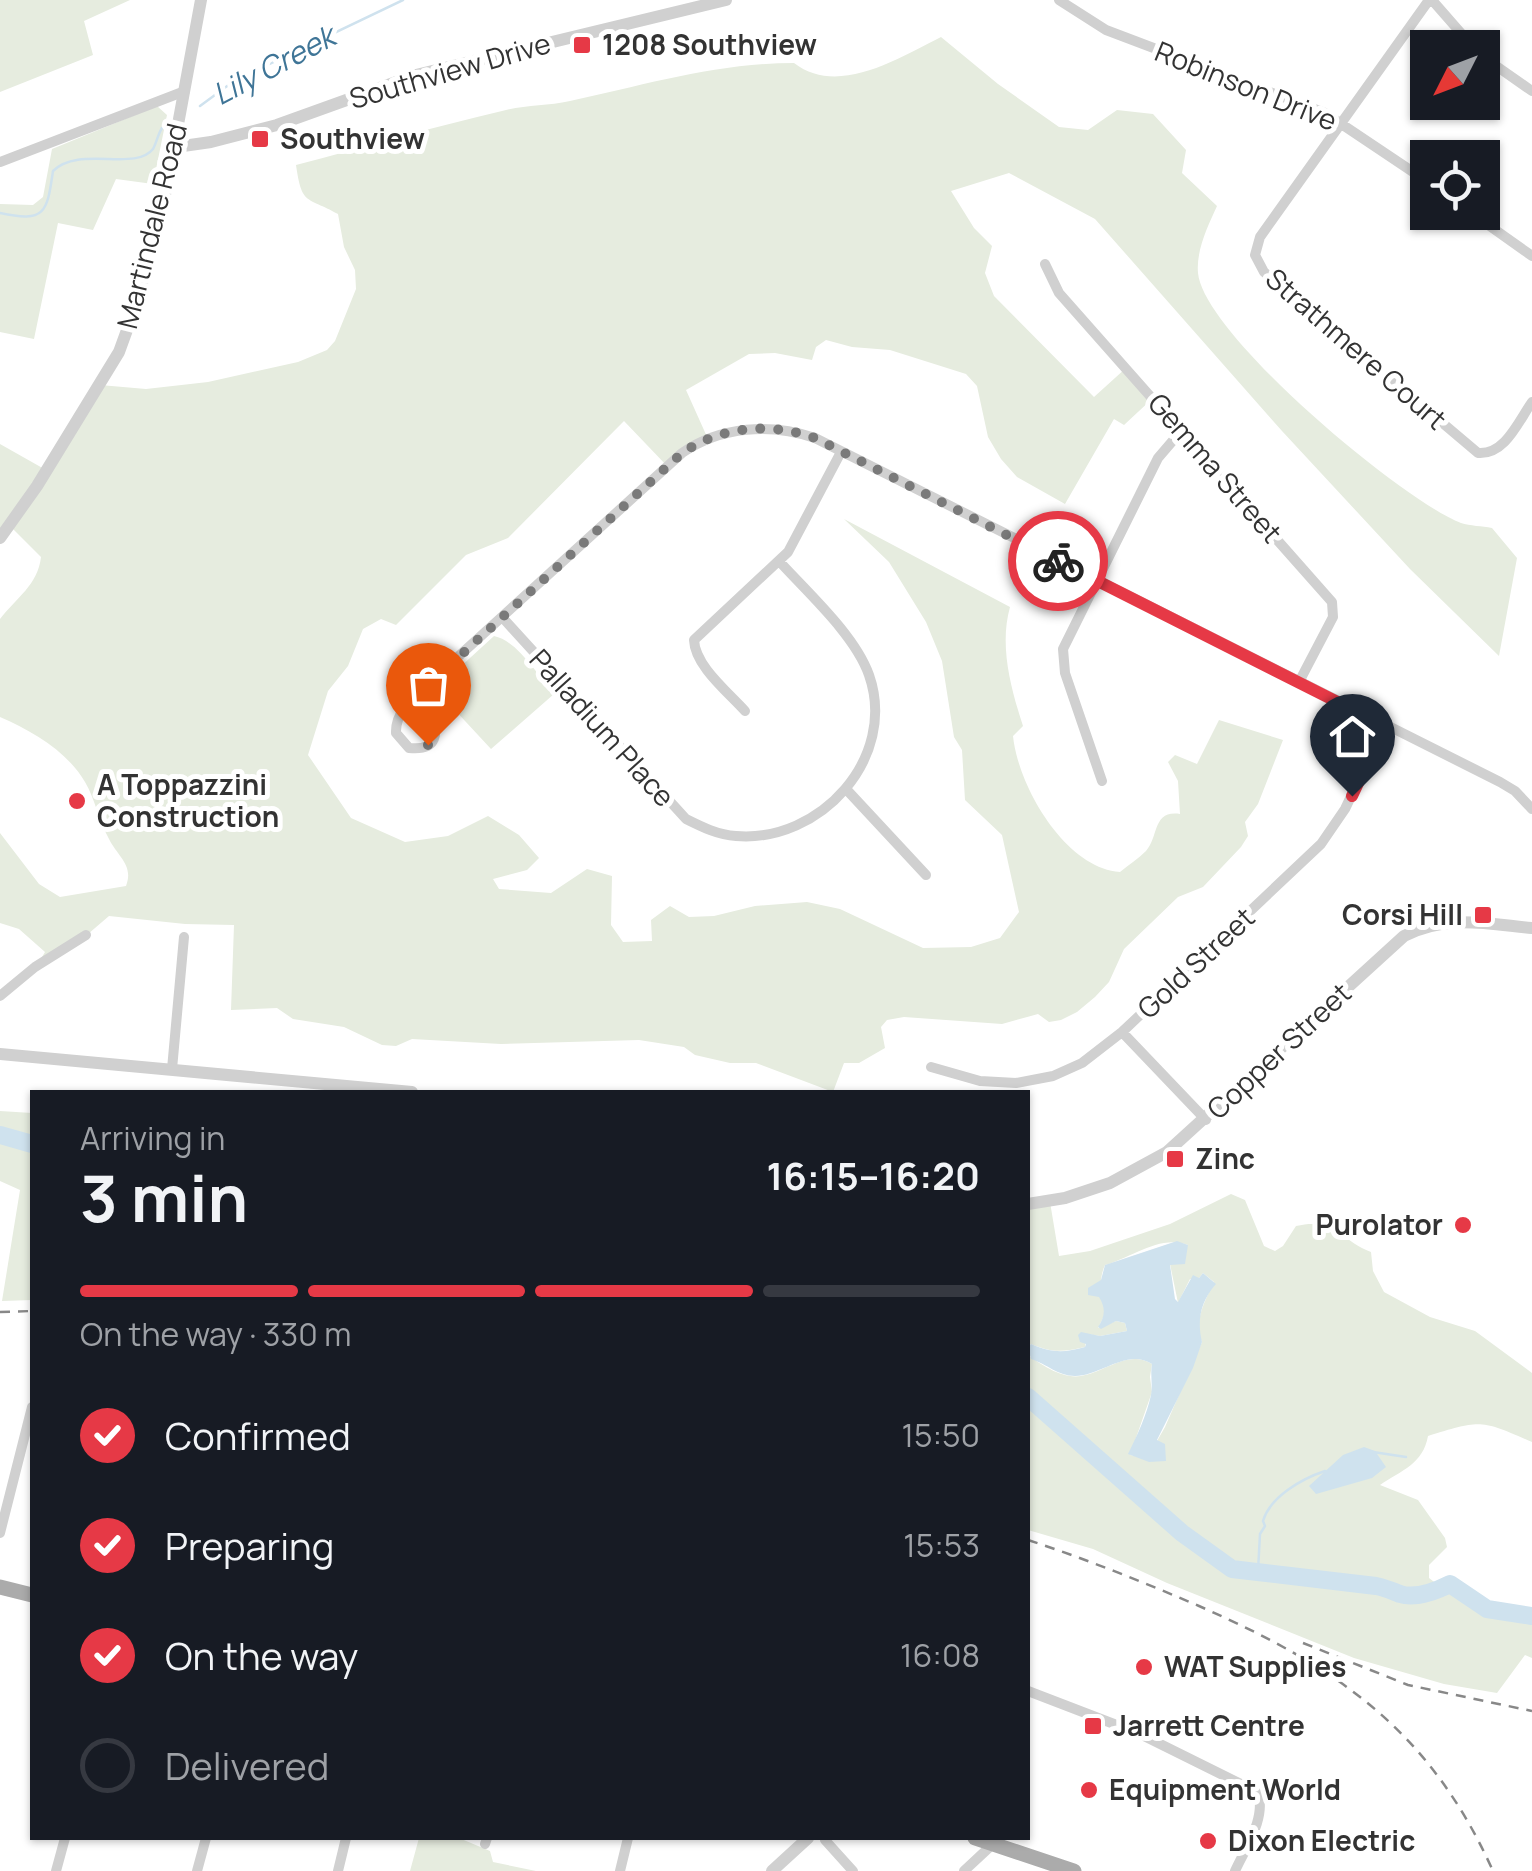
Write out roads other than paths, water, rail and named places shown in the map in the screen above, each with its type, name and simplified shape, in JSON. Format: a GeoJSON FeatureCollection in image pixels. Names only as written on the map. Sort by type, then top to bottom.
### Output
{"type":"FeatureCollection","features":[{"type":"Feature","properties":{"kind":"main road"},"geometry":{"type":"LineString","coordinates":[[0,1587],[30,1595]]}},
{"type":"Feature","properties":{"kind":"main road"},"geometry":{"type":"LineString","coordinates":[[984,1840],[1074,1871]]}},
{"type":"Feature","properties":{"kind":"street","name":"Martindale Road"},"geometry":{"type":"LineString","coordinates":[[0,538],[67,439],[119,352],[149,262],[176,147],[201,0]]}},
{"type":"Feature","properties":{"kind":"street","name":"Southview Drive"},"geometry":{"type":"LineString","coordinates":[[176,147],[276,125],[416,75],[726,0]]}},
{"type":"Feature","properties":{"kind":"street","name":"Robinson Drive"},"geometry":{"type":"LineString","coordinates":[[1059,0],[1106,30],[1308,106],[1344,124],[1410,170]]}},
{"type":"Feature","properties":{"kind":"street"},"geometry":{"type":"LineString","coordinates":[[1344,124],[1430,0],[1458,30]]}},
{"type":"Feature","properties":{"kind":"street"},"geometry":{"type":"LineString","coordinates":[[1500,69],[1532,91]]}},
{"type":"Feature","properties":{"kind":"street"},"geometry":{"type":"LineString","coordinates":[[0,162],[185,91]]}},
{"type":"Feature","properties":{"kind":"street","name":"Strathmere Court"},"geometry":{"type":"LineString","coordinates":[[1344,124],[1260,237],[1256,246],[1258,264],[1478,453],[1490,453],[1501,446],[1532,402]]}},
{"type":"Feature","properties":{"kind":"street"},"geometry":{"type":"LineString","coordinates":[[1495,230],[1532,256]]}},
{"type":"Feature","properties":{"kind":"street","name":"Gemma Street"},"geometry":{"type":"LineString","coordinates":[[1046,264],[1059,293],[1332,602],[1332,617],[1299,682]]}},
{"type":"Feature","properties":{"kind":"street"},"geometry":{"type":"LineString","coordinates":[[438,676],[432,695],[437,728],[434,739],[424,748],[410,748],[398,739],[397,716],[438,676],[672,462],[700,442],[734,431],[771,429],[805,435],[841,452],[1508,786],[1532,809]]}},
{"type":"Feature","properties":{"kind":"street"},"geometry":{"type":"LineString","coordinates":[[1102,781],[1062,655],[1164,448],[1182,430]]}},
{"type":"Feature","properties":{"kind":"street"},"geometry":{"type":"LineString","coordinates":[[745,711],[701,661],[694,640],[779,562],[802,530],[841,452]]}},
{"type":"Feature","properties":{"kind":"street","name":"Palladium Place"},"geometry":{"type":"LineString","coordinates":[[502,617],[686,818],[734,836],[764,836],[808,820],[846,789],[865,760],[876,706],[869,675],[856,649],[779,562]]}},
{"type":"Feature","properties":{"kind":"street","name":"Gold Street"},"geometry":{"type":"LineString","coordinates":[[931,1068],[991,1083],[1052,1076],[1082,1063],[1122,1032],[1321,844],[1345,810],[1385,726]]}},
{"type":"Feature","properties":{"kind":"street"},"geometry":{"type":"LineString","coordinates":[[846,789],[926,875]]}},
{"type":"Feature","properties":{"kind":"street","name":"Copper Street"},"geometry":{"type":"LineString","coordinates":[[1030,1204],[1077,1194],[1129,1174],[1167,1152],[1404,936],[1430,924],[1451,921],[1532,928]]}},
{"type":"Feature","properties":{"kind":"street"},"geometry":{"type":"LineString","coordinates":[[0,996],[35,967],[86,935]]}},
{"type":"Feature","properties":{"kind":"street"},"geometry":{"type":"LineString","coordinates":[[172,1069],[184,938]]}},
{"type":"Feature","properties":{"kind":"street"},"geometry":{"type":"LineString","coordinates":[[1122,1032],[1206,1120]]}},
{"type":"Feature","properties":{"kind":"street"},"geometry":{"type":"LineString","coordinates":[[0,1054],[391,1090]]}},
{"type":"Feature","properties":{"kind":"street"},"geometry":{"type":"LineString","coordinates":[[0,1533],[30,1415]]}},
{"type":"Feature","properties":{"kind":"street"},"geometry":{"type":"LineString","coordinates":[[1030,1692],[1140,1734],[1258,1792],[1260,1813],[1235,1871]]}},
{"type":"Feature","properties":{"kind":"street"},"geometry":{"type":"LineString","coordinates":[[56,1871],[64,1840]]}},
{"type":"Feature","properties":{"kind":"street"},"geometry":{"type":"LineString","coordinates":[[197,1871],[205,1840]]}},
{"type":"Feature","properties":{"kind":"street"},"geometry":{"type":"LineString","coordinates":[[338,1871],[346,1840]]}},
{"type":"Feature","properties":{"kind":"street"},"geometry":{"type":"LineString","coordinates":[[620,1871],[628,1840]]}},
{"type":"Feature","properties":{"kind":"street"},"geometry":{"type":"LineString","coordinates":[[772,1871],[806,1840]]}},
{"type":"Feature","properties":{"kind":"street"},"geometry":{"type":"LineString","coordinates":[[825,1840],[854,1871]]}},
{"type":"Feature","properties":{"kind":"street"},"geometry":{"type":"LineString","coordinates":[[964,1871],[994,1842]]}},
{"type":"Feature","properties":{"kind":"water"},"geometry":{"type":"Polygon","coordinates":[[[1177,1241],[1188,1245],[1185,1264],[1170,1265],[1175,1299],[1178,1302],[1193,1275],[1199,1278],[1203,1273],[1216,1284],[1201,1312],[1202,1342],[1193,1368],[1157,1440],[1165,1444],[1166,1461],[1149,1462],[1128,1454],[1152,1391],[1152,1364],[1133,1359],[1075,1376],[1031,1359],[1031,1344],[1071,1350],[1085,1347],[1078,1335],[1081,1332],[1100,1336],[1127,1331],[1125,1323],[1116,1321],[1098,1327],[1103,1305],[1099,1297],[1088,1295],[1088,1288],[1101,1280],[1105,1265],[1177,1241]]]}},
{"type":"Feature","properties":{"kind":"water"},"geometry":{"type":"Polygon","coordinates":[[[1364,1447],[1375,1451],[1386,1467],[1372,1478],[1316,1494],[1309,1486],[1343,1455],[1364,1447]]]}},
{"type":"Feature","properties":{"kind":"waterway","name":"Lily Creek"},"geometry":{"type":"LineString","coordinates":[[200,106],[234,81],[403,0]]}},
{"type":"Feature","properties":{"kind":"waterway","name":"Lily Creek"},"geometry":{"type":"LineString","coordinates":[[0,213],[35,215],[46,205],[53,171],[77,160],[145,155],[153,149],[162,128]]}},
{"type":"Feature","properties":{"kind":"waterway"},"geometry":{"type":"LineString","coordinates":[[0,1135],[30,1143]]}},
{"type":"Feature","properties":{"kind":"waterway"},"geometry":{"type":"LineString","coordinates":[[1030,1399],[1182,1533],[1232,1569],[1376,1586],[1413,1596],[1450,1584],[1487,1609],[1532,1616]]}},
{"type":"Feature","properties":{"kind":"waterway"},"geometry":{"type":"LineString","coordinates":[[1373,1452],[1406,1457]]}},
{"type":"Feature","properties":{"kind":"waterway"},"geometry":{"type":"LineString","coordinates":[[1258,1571],[1260,1534],[1272,1504],[1288,1490],[1325,1471]]}},
{"type":"Feature","properties":{"kind":"railway"},"geometry":{"type":"LineString","coordinates":[[0,1312],[30,1311]]}},
{"type":"Feature","properties":{"kind":"railway"},"geometry":{"type":"LineString","coordinates":[[1030,1541],[1199,1606],[1249,1629],[1336,1679],[1374,1708],[1439,1778],[1468,1821],[1493,1871]]}},
{"type":"Feature","properties":{"kind":"railway"},"geometry":{"type":"LineString","coordinates":[[1303,1643],[1408,1685],[1532,1711]]}},
{"type":"Feature","properties":{"kind":"place","name":"1208 Southview"},"geometry":{"type":"Point","coordinates":[582,45]}},
{"type":"Feature","properties":{"kind":"place","name":"Southview"},"geometry":{"type":"Point","coordinates":[260,139]}},
{"type":"Feature","properties":{"kind":"place","name":"A Toppazzini Construction"},"geometry":{"type":"Point","coordinates":[77,801]}},
{"type":"Feature","properties":{"kind":"place","name":"Corsi Hill"},"geometry":{"type":"Point","coordinates":[1483,915]}},
{"type":"Feature","properties":{"kind":"place","name":"Zinc"},"geometry":{"type":"Point","coordinates":[1175,1159]}},
{"type":"Feature","properties":{"kind":"place","name":"Purolator"},"geometry":{"type":"Point","coordinates":[1463,1225]}},
{"type":"Feature","properties":{"kind":"place","name":"WAT Supplies"},"geometry":{"type":"Point","coordinates":[1144,1667]}},
{"type":"Feature","properties":{"kind":"place","name":"Jarrett Centre"},"geometry":{"type":"Point","coordinates":[1093,1726]}},
{"type":"Feature","properties":{"kind":"place","name":"Equipment World"},"geometry":{"type":"Point","coordinates":[1089,1790]}},
{"type":"Feature","properties":{"kind":"place","name":"Dixon Electric"},"geometry":{"type":"Point","coordinates":[1208,1841]}}]}
